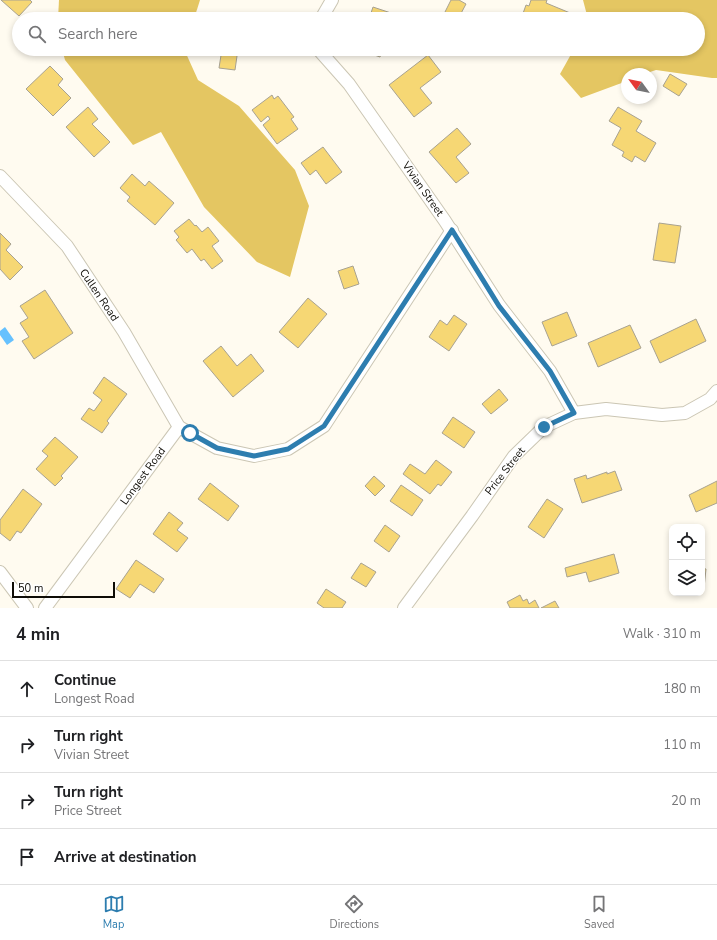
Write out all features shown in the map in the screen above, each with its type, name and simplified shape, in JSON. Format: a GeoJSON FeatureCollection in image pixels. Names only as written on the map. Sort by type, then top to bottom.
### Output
{"type":"FeatureCollection","features":[{"type":"Feature","properties":{"kind":"street"},"geometry":{"type":"LineString","coordinates":[[325,12],[332,0]]}},
{"type":"Feature","properties":{"kind":"street","name":"Vivian Street"},"geometry":{"type":"LineString","coordinates":[[324,56],[349,84],[452,230],[499,306],[550,371],[574,413]]}},
{"type":"Feature","properties":{"kind":"street","name":"Cullen Road"},"geometry":{"type":"LineString","coordinates":[[0,176],[67,246],[124,332],[179,427]]}},
{"type":"Feature","properties":{"kind":"street"},"geometry":{"type":"LineString","coordinates":[[179,427],[217,448],[254,456],[288,449],[324,426],[452,230]]}},
{"type":"Feature","properties":{"kind":"street","name":"Price Street"},"geometry":{"type":"LineString","coordinates":[[404,608],[514,456],[544,427],[574,413],[606,409],[662,415],[685,413],[710,399],[717,391]]}},
{"type":"Feature","properties":{"kind":"street","name":"Longest Road"},"geometry":{"type":"LineString","coordinates":[[46,608],[179,427]]}},
{"type":"Feature","properties":{"kind":"street"},"geometry":{"type":"LineString","coordinates":[[0,572],[27,608]]}},
{"type":"Feature","properties":{"kind":"shaded area"},"geometry":{"type":"Polygon","coordinates":[[[59,0],[200,0],[196,12],[58,12],[59,0]]]}},
{"type":"Feature","properties":{"kind":"shaded area"},"geometry":{"type":"Polygon","coordinates":[[[583,0],[717,0],[717,78],[657,70],[657,68],[621,68],[621,83],[581,98],[560,74],[570,56],[705,56],[705,12],[586,12],[583,0]]]}},
{"type":"Feature","properties":{"kind":"shaded area"},"geometry":{"type":"Polygon","coordinates":[[[64,56],[187,56],[198,80],[239,106],[295,170],[309,206],[290,277],[257,262],[204,207],[161,132],[133,145],[65,60],[64,56]]]}},
{"type":"Feature","properties":{"kind":"water"},"geometry":{"type":"Polygon","coordinates":[[[5,327],[14,340],[7,345],[0,335],[0,331],[5,327]]]}},
{"type":"Feature","properties":{"kind":"building"},"geometry":{"type":"Polygon","coordinates":[[[1,0],[30,0],[32,2],[23,12],[14,12],[1,0]]]}},
{"type":"Feature","properties":{"kind":"building"},"geometry":{"type":"Polygon","coordinates":[[[451,0],[459,0],[466,4],[462,12],[445,12],[451,0]]]}},
{"type":"Feature","properties":{"kind":"building"},"geometry":{"type":"Polygon","coordinates":[[[531,0],[547,0],[546,3],[568,12],[524,12],[526,5],[529,6],[531,0]]]}},
{"type":"Feature","properties":{"kind":"building"},"geometry":{"type":"Polygon","coordinates":[[[373,7],[388,12],[371,12],[373,7]]]}},
{"type":"Feature","properties":{"kind":"building"},"geometry":{"type":"Polygon","coordinates":[[[221,56],[237,56],[235,70],[219,68],[221,56]]]}},
{"type":"Feature","properties":{"kind":"building"},"geometry":{"type":"Polygon","coordinates":[[[427,56],[429,56],[441,72],[420,88],[432,103],[414,117],[389,85],[427,56]]]}},
{"type":"Feature","properties":{"kind":"building"},"geometry":{"type":"Polygon","coordinates":[[[50,66],[63,79],[58,85],[71,98],[53,116],[26,89],[50,66]]]}},
{"type":"Feature","properties":{"kind":"building"},"geometry":{"type":"Polygon","coordinates":[[[670,74],[687,84],[679,96],[663,86],[670,74]]]}},
{"type":"Feature","properties":{"kind":"building"},"geometry":{"type":"Polygon","coordinates":[[[272,95],[274,99],[278,96],[294,117],[291,119],[298,129],[277,144],[263,125],[270,119],[268,116],[261,122],[252,110],[272,95]]]}},
{"type":"Feature","properties":{"kind":"building"},"geometry":{"type":"Polygon","coordinates":[[[88,107],[98,119],[92,124],[110,142],[94,157],[66,127],[88,107]]]}},
{"type":"Feature","properties":{"kind":"building"},"geometry":{"type":"Polygon","coordinates":[[[618,107],[642,121],[636,131],[656,143],[645,162],[635,156],[632,162],[622,156],[624,152],[612,145],[621,128],[609,121],[618,107]]]}},
{"type":"Feature","properties":{"kind":"building"},"geometry":{"type":"Polygon","coordinates":[[[457,128],[471,144],[456,157],[469,173],[456,183],[429,152],[457,128]]]}},
{"type":"Feature","properties":{"kind":"building"},"geometry":{"type":"Polygon","coordinates":[[[323,147],[342,172],[326,184],[316,170],[310,175],[301,163],[323,147]]]}},
{"type":"Feature","properties":{"kind":"building"},"geometry":{"type":"Polygon","coordinates":[[[132,174],[145,186],[149,181],[174,203],[155,225],[127,201],[130,197],[120,188],[132,174]]]}},
{"type":"Feature","properties":{"kind":"building"},"geometry":{"type":"Polygon","coordinates":[[[189,219],[202,232],[208,227],[219,241],[212,246],[223,261],[212,269],[204,259],[201,261],[192,249],[187,253],[176,240],[179,237],[174,231],[189,219]]]}},
{"type":"Feature","properties":{"kind":"building"},"geometry":{"type":"Polygon","coordinates":[[[659,223],[681,226],[675,263],[653,260],[659,223]]]}},
{"type":"Feature","properties":{"kind":"building"},"geometry":{"type":"Polygon","coordinates":[[[0,233],[11,244],[6,250],[23,267],[10,280],[0,269],[0,233]]]}},
{"type":"Feature","properties":{"kind":"building"},"geometry":{"type":"Polygon","coordinates":[[[353,266],[359,284],[344,289],[338,271],[353,266]]]}},
{"type":"Feature","properties":{"kind":"building"},"geometry":{"type":"Polygon","coordinates":[[[45,290],[73,333],[34,359],[22,341],[29,337],[20,323],[28,318],[20,306],[45,290]]]}},
{"type":"Feature","properties":{"kind":"building"},"geometry":{"type":"Polygon","coordinates":[[[308,298],[327,314],[298,348],[279,332],[308,298]]]}},
{"type":"Feature","properties":{"kind":"building"},"geometry":{"type":"Polygon","coordinates":[[[567,312],[577,336],[552,346],[542,322],[567,312]]]}},
{"type":"Feature","properties":{"kind":"building"},"geometry":{"type":"Polygon","coordinates":[[[454,315],[467,324],[449,351],[429,337],[440,320],[447,325],[454,315]]]}},
{"type":"Feature","properties":{"kind":"building"},"geometry":{"type":"Polygon","coordinates":[[[696,319],[706,341],[660,363],[650,341],[696,319]]]}},
{"type":"Feature","properties":{"kind":"building"},"geometry":{"type":"Polygon","coordinates":[[[630,325],[641,348],[598,367],[588,343],[630,325]]]}},
{"type":"Feature","properties":{"kind":"building"},"geometry":{"type":"Polygon","coordinates":[[[221,346],[237,366],[251,354],[264,371],[233,397],[203,361],[221,346]]]}},
{"type":"Feature","properties":{"kind":"building"},"geometry":{"type":"Polygon","coordinates":[[[104,377],[127,394],[107,421],[109,423],[102,433],[81,419],[89,408],[94,411],[102,400],[93,393],[104,377]]]}},
{"type":"Feature","properties":{"kind":"building"},"geometry":{"type":"Polygon","coordinates":[[[499,389],[508,400],[491,414],[482,404],[499,389]]]}},
{"type":"Feature","properties":{"kind":"building"},"geometry":{"type":"Polygon","coordinates":[[[453,417],[475,432],[464,448],[442,433],[453,417]]]}},
{"type":"Feature","properties":{"kind":"building"},"geometry":{"type":"Polygon","coordinates":[[[55,437],[78,457],[61,476],[63,478],[55,486],[36,469],[48,456],[42,451],[55,437]]]}},
{"type":"Feature","properties":{"kind":"building"},"geometry":{"type":"Polygon","coordinates":[[[436,460],[452,472],[441,486],[438,484],[430,494],[403,474],[410,464],[425,474],[436,460]]]}},
{"type":"Feature","properties":{"kind":"building"},"geometry":{"type":"Polygon","coordinates":[[[615,471],[622,490],[582,503],[574,479],[586,475],[587,479],[607,472],[607,474],[615,471]]]}},
{"type":"Feature","properties":{"kind":"building"},"geometry":{"type":"Polygon","coordinates":[[[374,476],[385,486],[375,496],[365,486],[374,476]]]}},
{"type":"Feature","properties":{"kind":"building"},"geometry":{"type":"Polygon","coordinates":[[[717,481],[717,503],[696,512],[689,495],[717,481]]]}},
{"type":"Feature","properties":{"kind":"building"},"geometry":{"type":"Polygon","coordinates":[[[210,483],[239,506],[228,521],[198,499],[210,483]]]}},
{"type":"Feature","properties":{"kind":"building"},"geometry":{"type":"Polygon","coordinates":[[[401,485],[423,500],[412,516],[390,501],[401,485]]]}},
{"type":"Feature","properties":{"kind":"building"},"geometry":{"type":"Polygon","coordinates":[[[23,489],[42,504],[21,533],[17,531],[10,541],[0,533],[0,520],[23,489]]]}},
{"type":"Feature","properties":{"kind":"building"},"geometry":{"type":"Polygon","coordinates":[[[547,499],[563,509],[544,538],[528,527],[547,499]]]}},
{"type":"Feature","properties":{"kind":"building"},"geometry":{"type":"Polygon","coordinates":[[[169,512],[183,523],[177,530],[188,538],[177,552],[153,534],[169,512]]]}},
{"type":"Feature","properties":{"kind":"building"},"geometry":{"type":"Polygon","coordinates":[[[385,525],[400,536],[389,552],[374,541],[385,525]]]}},
{"type":"Feature","properties":{"kind":"building"},"geometry":{"type":"Polygon","coordinates":[[[614,554],[619,573],[589,582],[586,572],[567,577],[565,568],[614,554]]]}},
{"type":"Feature","properties":{"kind":"building"},"geometry":{"type":"Polygon","coordinates":[[[136,560],[164,579],[154,593],[140,584],[130,598],[116,589],[136,560]]]}},
{"type":"Feature","properties":{"kind":"building"},"geometry":{"type":"Polygon","coordinates":[[[361,563],[376,572],[366,587],[351,578],[361,563]]]}},
{"type":"Feature","properties":{"kind":"building"},"geometry":{"type":"Polygon","coordinates":[[[326,589],[346,602],[342,608],[324,608],[317,603],[326,589]]]}},
{"type":"Feature","properties":{"kind":"building"},"geometry":{"type":"Polygon","coordinates":[[[520,595],[523,601],[527,599],[529,604],[535,600],[539,608],[510,608],[507,602],[520,595]]]}},
{"type":"Feature","properties":{"kind":"building"},"geometry":{"type":"Polygon","coordinates":[[[555,601],[559,608],[541,608],[555,601]]]}},
{"type":"Feature","properties":{"kind":"route"},"geometry":{"type":"LineString","coordinates":[[190,433],[217,448],[254,456],[288,449],[324,426],[452,230],[499,306],[550,371],[574,413],[544,427]]}}]}
